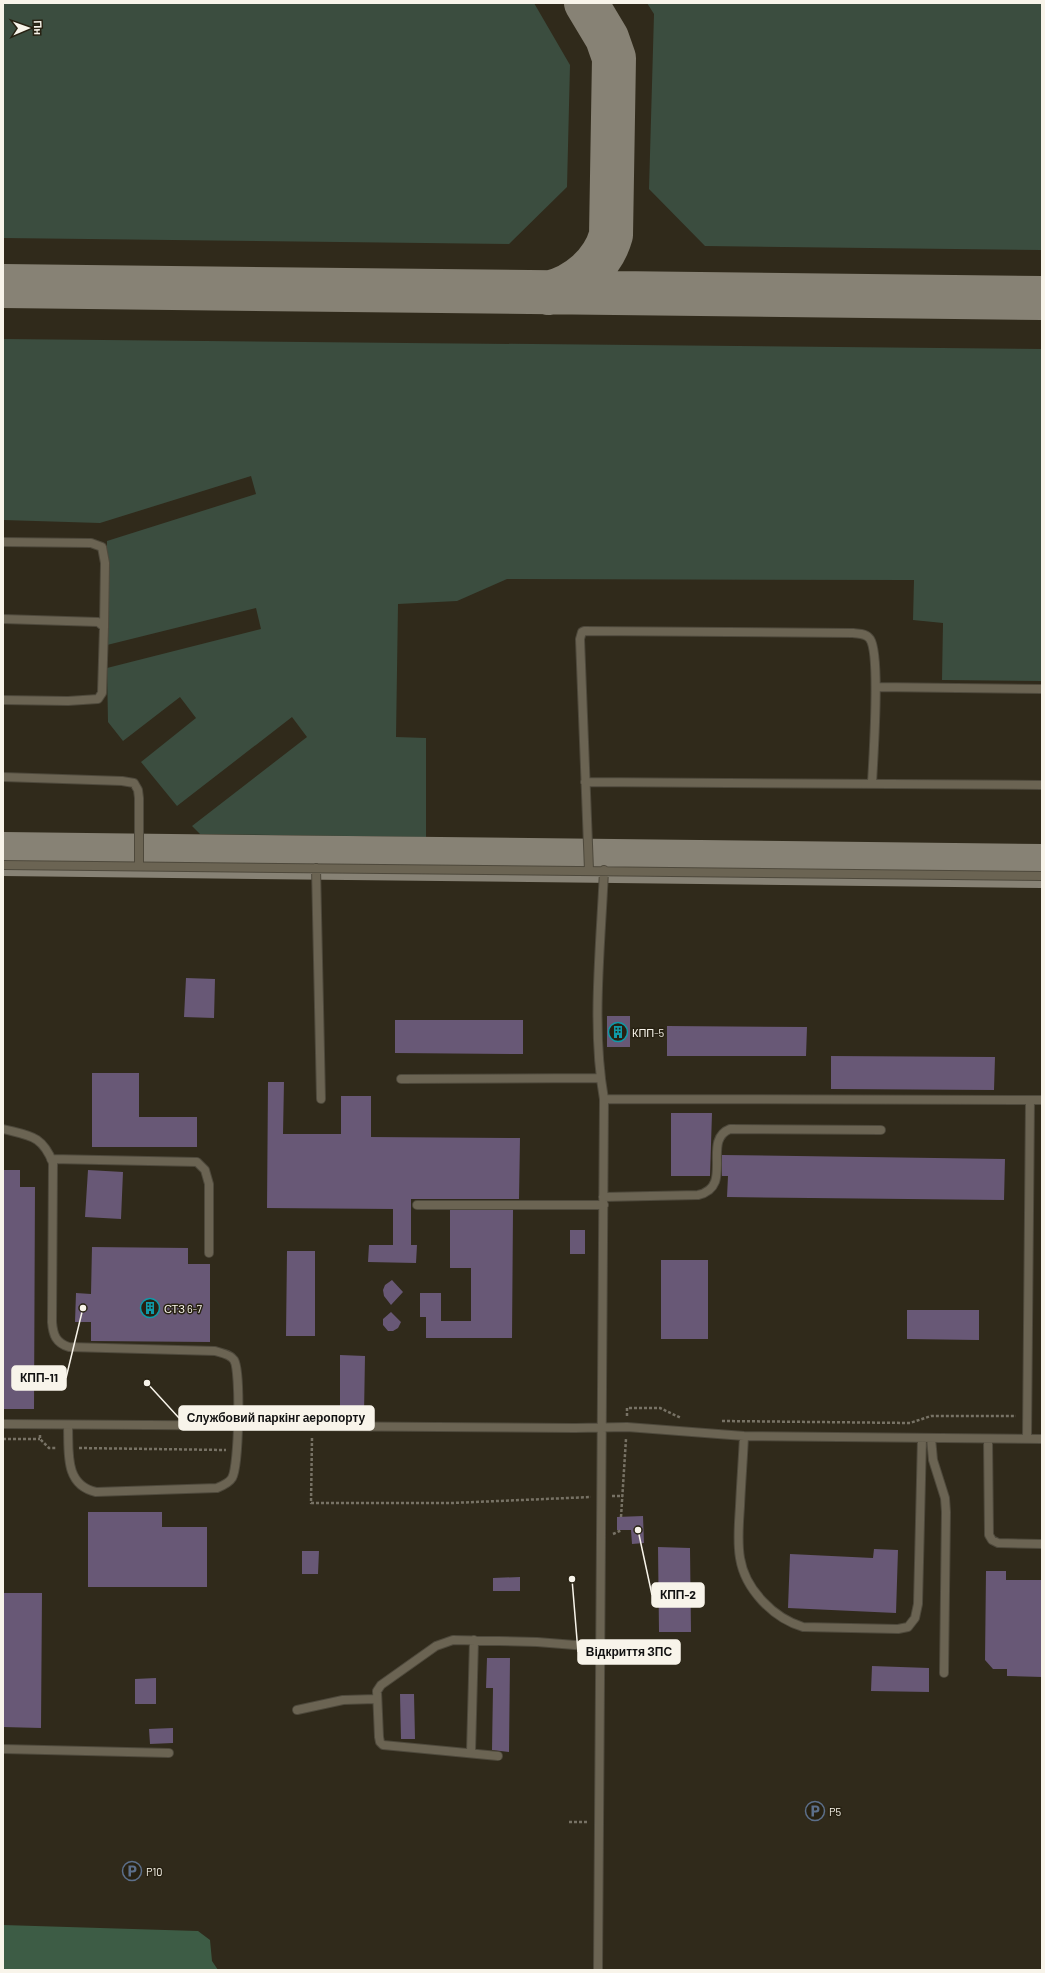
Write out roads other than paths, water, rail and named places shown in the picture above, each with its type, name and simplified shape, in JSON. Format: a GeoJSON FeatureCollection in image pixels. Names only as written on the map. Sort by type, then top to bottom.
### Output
{"type":"FeatureCollection","features":[{"type":"Feature","properties":{"kind":"lane"},"geometry":{"type":"LineString","coordinates":[[3,542],[91,543],[102,547],[105,563],[102,693],[98,699],[68,701],[3,700]]}},
{"type":"Feature","properties":{"kind":"lane"},"geometry":{"type":"LineString","coordinates":[[3,619],[98,622],[104,627]]}},
{"type":"Feature","properties":{"kind":"lane"},"geometry":{"type":"LineString","coordinates":[[589,870],[580,639],[582,632],[584,631],[862,634],[867,636],[871,640],[874,652],[876,687],[872,784]]}},
{"type":"Feature","properties":{"kind":"lane"},"geometry":{"type":"LineString","coordinates":[[876,687],[1042,689]]}},
{"type":"Feature","properties":{"kind":"lane"},"geometry":{"type":"LineString","coordinates":[[3,777],[122,781],[134,783],[138,790],[139,798],[139,866]]}},
{"type":"Feature","properties":{"kind":"lane"},"geometry":{"type":"LineString","coordinates":[[586,782],[1042,785]]}},
{"type":"Feature","properties":{"kind":"lane"},"geometry":{"type":"LineString","coordinates":[[3,865],[604,870],[1042,876]]}},
{"type":"Feature","properties":{"kind":"lane"},"geometry":{"type":"LineString","coordinates":[[316,868],[321,1099]]}},
{"type":"Feature","properties":{"kind":"lane"},"geometry":{"type":"LineString","coordinates":[[598,1970],[604,1099],[600,1078],[598,1017],[604,870]]}},
{"type":"Feature","properties":{"kind":"lane"},"geometry":{"type":"LineString","coordinates":[[401,1079],[600,1078]]}},
{"type":"Feature","properties":{"kind":"lane"},"geometry":{"type":"LineString","coordinates":[[604,1099],[1042,1100]]}},
{"type":"Feature","properties":{"kind":"lane"},"geometry":{"type":"LineString","coordinates":[[1027,1439],[1026,1416],[1030,1100]]}},
{"type":"Feature","properties":{"kind":"lane"},"geometry":{"type":"LineString","coordinates":[[3,1129],[35,1138],[48,1151],[51,1159],[54,1176],[52,1333],[56,1338],[64,1345],[69,1347],[215,1352],[226,1354],[233,1358],[235,1365],[238,1398],[237,1450],[234,1473],[231,1480],[217,1488],[96,1492],[81,1486],[75,1479],[71,1470],[68,1426]]}},
{"type":"Feature","properties":{"kind":"lane"},"geometry":{"type":"LineString","coordinates":[[417,1205],[604,1201],[698,1195],[707,1192],[716,1181],[719,1140],[724,1132],[730,1129],[881,1130]]}},
{"type":"Feature","properties":{"kind":"lane"},"geometry":{"type":"LineString","coordinates":[[51,1159],[197,1162],[205,1170],[209,1184],[209,1253]]}},
{"type":"Feature","properties":{"kind":"lane"},"geometry":{"type":"LineString","coordinates":[[3,1424],[38,1426],[627,1427],[744,1436],[1042,1439]]}},
{"type":"Feature","properties":{"kind":"lane"},"geometry":{"type":"LineString","coordinates":[[744,1436],[738,1531],[740,1558],[744,1572],[753,1588],[765,1604],[789,1623],[803,1627],[898,1629],[908,1627],[914,1618],[918,1604],[922,1438]]}},
{"type":"Feature","properties":{"kind":"lane"},"geometry":{"type":"LineString","coordinates":[[931,1438],[933,1460],[945,1498],[946,1512],[944,1673]]}},
{"type":"Feature","properties":{"kind":"lane"},"geometry":{"type":"LineString","coordinates":[[988,1439],[989,1535],[992,1540],[998,1543],[1042,1544]]}},
{"type":"Feature","properties":{"kind":"lane"},"geometry":{"type":"LineString","coordinates":[[498,1756],[472,1752],[383,1745],[380,1742],[379,1737],[376,1699],[377,1691],[382,1685],[436,1646],[453,1640],[536,1642],[600,1647]]}},
{"type":"Feature","properties":{"kind":"lane"},"geometry":{"type":"LineString","coordinates":[[472,1752],[474,1640]]}},
{"type":"Feature","properties":{"kind":"lane"},"geometry":{"type":"LineString","coordinates":[[297,1710],[343,1700],[376,1699]]}},
{"type":"Feature","properties":{"kind":"lane"},"geometry":{"type":"LineString","coordinates":[[3,1749],[169,1753]]}},
{"type":"Feature","properties":{"kind":"place","name":"КПП-5"},"geometry":{"type":"Point","coordinates":[618,1032]}},
{"type":"Feature","properties":{"kind":"place","name":"КПП-11"},"geometry":{"type":"Point","coordinates":[83,1308]}},
{"type":"Feature","properties":{"kind":"place","name":"СТЗ 6-7"},"geometry":{"type":"Point","coordinates":[150,1308]}},
{"type":"Feature","properties":{"kind":"place","name":"Службовий паркінг аеропорту"},"geometry":{"type":"Point","coordinates":[147,1383]}},
{"type":"Feature","properties":{"kind":"place","name":"КПП-2"},"geometry":{"type":"Point","coordinates":[638,1530]}},
{"type":"Feature","properties":{"kind":"place","name":"Відкриття ЗПС"},"geometry":{"type":"Point","coordinates":[572,1579]}},
{"type":"Feature","properties":{"kind":"place","name":"P5"},"geometry":{"type":"Point","coordinates":[815,1811]}},
{"type":"Feature","properties":{"kind":"place","name":"P10"},"geometry":{"type":"Point","coordinates":[132,1871]}}]}
